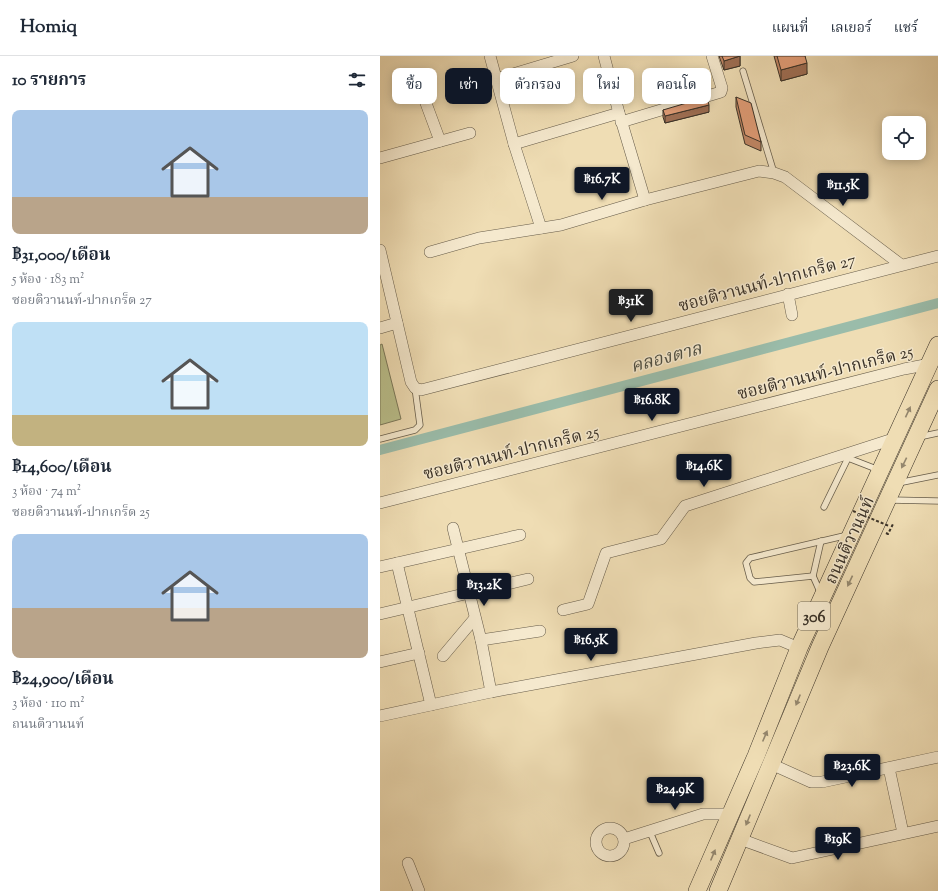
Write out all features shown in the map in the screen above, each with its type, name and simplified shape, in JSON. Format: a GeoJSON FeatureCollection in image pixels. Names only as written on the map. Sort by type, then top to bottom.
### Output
{"type":"FeatureCollection","features":[{"type":"Feature","properties":{"kind":"main road","name":"ถนนติวานนท์"},"geometry":{"type":"LineString","coordinates":[[697,891],[779,702],[799,648],[938,346]]}},
{"type":"Feature","properties":{"kind":"main road","name":"ถนนติวานนท์"},"geometry":{"type":"LineString","coordinates":[[718,891],[820,647],[938,389]]}},
{"type":"Feature","properties":{"kind":"street"},"geometry":{"type":"LineString","coordinates":[[490,56],[514,144],[541,228]]}},
{"type":"Feature","properties":{"kind":"street"},"geometry":{"type":"LineString","coordinates":[[496,79],[573,56]]}},
{"type":"Feature","properties":{"kind":"street"},"geometry":{"type":"LineString","coordinates":[[604,56],[620,118],[645,200]]}},
{"type":"Feature","properties":{"kind":"street"},"geometry":{"type":"LineString","coordinates":[[514,144],[721,92],[722,88],[712,56]]}},
{"type":"Feature","properties":{"kind":"street"},"geometry":{"type":"LineString","coordinates":[[426,104],[440,141]]}},
{"type":"Feature","properties":{"kind":"street"},"geometry":{"type":"LineString","coordinates":[[380,158],[470,133]]}},
{"type":"Feature","properties":{"kind":"street"},"geometry":{"type":"LineString","coordinates":[[430,252],[479,238],[560,225],[645,200],[759,171],[774,173],[785,177],[900,264]]}},
{"type":"Feature","properties":{"kind":"street"},"geometry":{"type":"LineString","coordinates":[[380,250],[411,382],[415,388]]}},
{"type":"Feature","properties":{"kind":"street","name":"ซอยติวานนท์-ปากเกร็ด 27"},"geometry":{"type":"LineString","coordinates":[[415,388],[421,390],[900,264],[938,256]]}},
{"type":"Feature","properties":{"kind":"street"},"geometry":{"type":"LineString","coordinates":[[788,294],[792,315]]}},
{"type":"Feature","properties":{"kind":"street"},"geometry":{"type":"LineString","coordinates":[[380,328],[397,323]]}},
{"type":"Feature","properties":{"kind":"street","name":"ซอยติวานนท์-ปากเกร็ด 25"},"geometry":{"type":"LineString","coordinates":[[380,503],[904,369],[930,364]]}},
{"type":"Feature","properties":{"kind":"street"},"geometry":{"type":"LineString","coordinates":[[563,610],[588,604],[606,553],[661,539],[685,506],[896,438]]}},
{"type":"Feature","properties":{"kind":"street"},"geometry":{"type":"LineString","coordinates":[[453,528],[468,593],[482,640],[492,692]]}},
{"type":"Feature","properties":{"kind":"street"},"geometry":{"type":"LineString","coordinates":[[380,567],[520,535]]}},
{"type":"Feature","properties":{"kind":"street"},"geometry":{"type":"LineString","coordinates":[[397,563],[431,705]]}},
{"type":"Feature","properties":{"kind":"street"},"geometry":{"type":"LineString","coordinates":[[380,614],[528,579]]}},
{"type":"Feature","properties":{"kind":"street"},"geometry":{"type":"LineString","coordinates":[[443,656],[475,618]]}},
{"type":"Feature","properties":{"kind":"street"},"geometry":{"type":"LineString","coordinates":[[482,640],[540,630]]}},
{"type":"Feature","properties":{"kind":"street"},"geometry":{"type":"LineString","coordinates":[[380,716],[492,692],[756,643],[780,640],[799,648]]}},
{"type":"Feature","properties":{"kind":"street"},"geometry":{"type":"LineString","coordinates":[[380,662],[419,653]]}},
{"type":"Feature","properties":{"kind":"street"},"geometry":{"type":"LineString","coordinates":[[771,764],[811,782],[822,782],[938,757]]}},
{"type":"Feature","properties":{"kind":"street"},"geometry":{"type":"LineString","coordinates":[[889,768],[903,833]]}},
{"type":"Feature","properties":{"kind":"street"},"geometry":{"type":"LineString","coordinates":[[624,839],[703,814],[731,814]]}},
{"type":"Feature","properties":{"kind":"street"},"geometry":{"type":"LineString","coordinates":[[740,839],[792,858],[938,826]]}},
{"type":"Feature","properties":{"kind":"street"},"geometry":{"type":"LineString","coordinates":[[408,863],[419,891]]}},
{"type":"Feature","properties":{"kind":"lane"},"geometry":{"type":"LineString","coordinates":[[743,71],[774,173]]}},
{"type":"Feature","properties":{"kind":"lane"},"geometry":{"type":"LineString","coordinates":[[380,439],[415,430],[420,425],[415,388]]}},
{"type":"Feature","properties":{"kind":"lane"},"geometry":{"type":"LineString","coordinates":[[917,437],[938,433]]}},
{"type":"Feature","properties":{"kind":"lane"},"geometry":{"type":"LineString","coordinates":[[824,508],[848,458],[881,471]]}},
{"type":"Feature","properties":{"kind":"lane"},"geometry":{"type":"LineString","coordinates":[[894,484],[938,475]]}},
{"type":"Feature","properties":{"kind":"lane"},"geometry":{"type":"LineString","coordinates":[[888,500],[919,499],[926,502],[938,501]]}},
{"type":"Feature","properties":{"kind":"lane"},"geometry":{"type":"LineString","coordinates":[[813,576],[754,582],[750,578],[746,563],[750,558],[852,534]]}},
{"type":"Feature","properties":{"kind":"lane"},"geometry":{"type":"LineString","coordinates":[[821,541],[813,576],[822,598]]}},
{"type":"Feature","properties":{"kind":"lane"},"geometry":{"type":"LineString","coordinates":[[650,832],[659,853]]}},
{"type":"Feature","properties":{"kind":"path"},"geometry":{"type":"LineString","coordinates":[[853,512],[889,526]]}},
{"type":"Feature","properties":{"kind":"green space"},"geometry":{"type":"Polygon","coordinates":[[[382,344],[401,419],[380,425],[380,345],[382,344]]]}},
{"type":"Feature","properties":{"kind":"building"},"geometry":{"type":"Polygon","coordinates":[[[722,56],[740,56],[724,61],[722,56]]]}},
{"type":"Feature","properties":{"kind":"building"},"geometry":{"type":"Polygon","coordinates":[[[777,56],[805,56],[807,63],[781,70],[777,56]]]}},
{"type":"Feature","properties":{"kind":"building"},"geometry":{"type":"Polygon","coordinates":[[[736,97],[751,103],[761,142],[745,135],[736,97]]]}},
{"type":"Feature","properties":{"kind":"building"},"geometry":{"type":"Polygon","coordinates":[[[683,104],[709,105],[665,116],[663,110],[683,104]]]}},
{"type":"Feature","properties":{"kind":"waterway","name":"คลองตาล"},"geometry":{"type":"LineString","coordinates":[[380,450],[938,303]]}}]}
